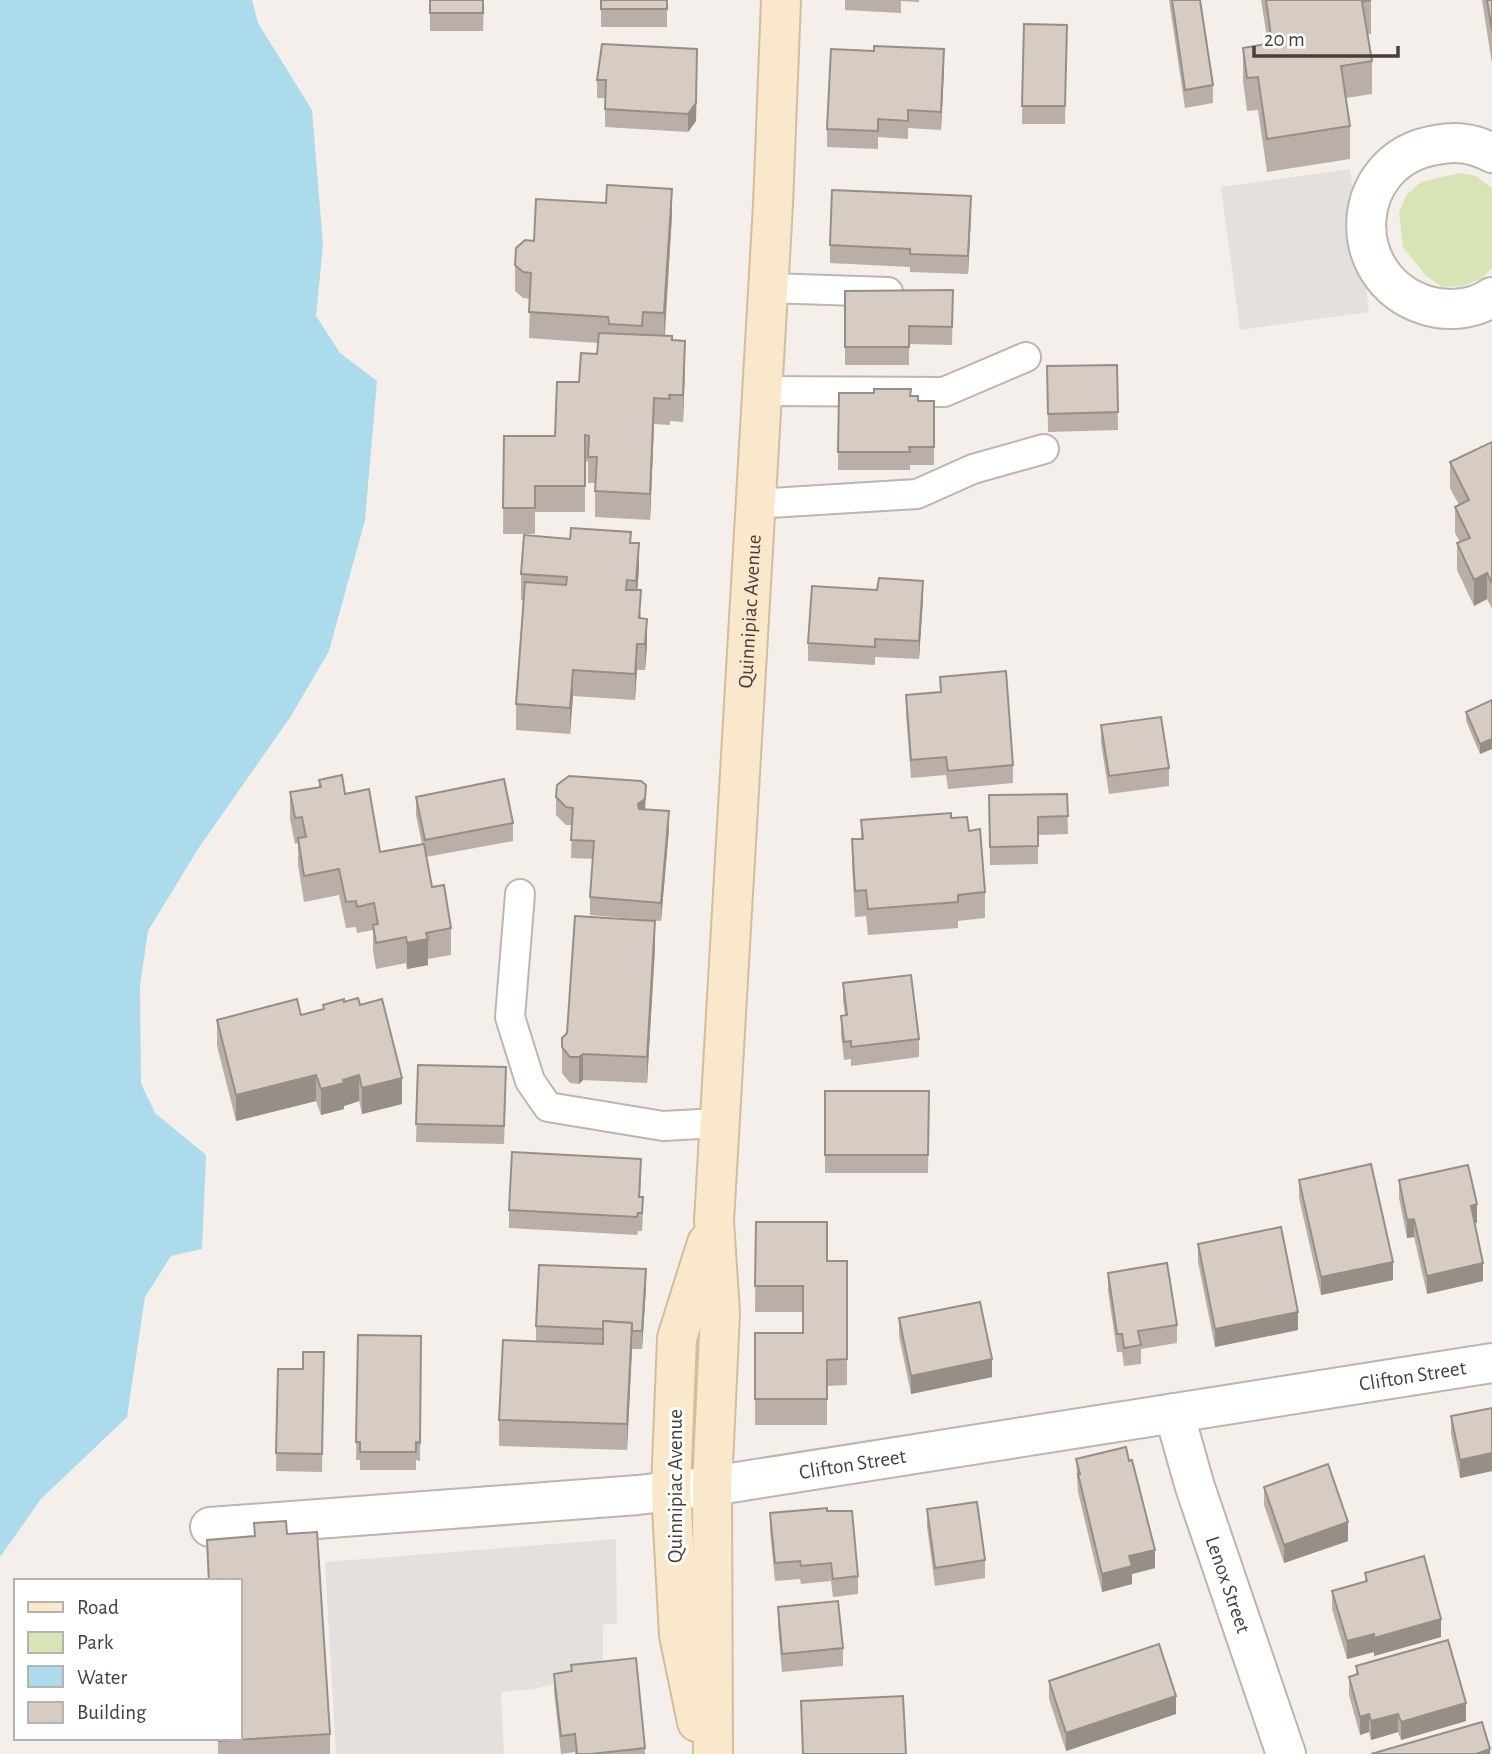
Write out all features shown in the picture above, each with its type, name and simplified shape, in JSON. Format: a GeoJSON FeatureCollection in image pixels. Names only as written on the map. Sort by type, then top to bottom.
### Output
{"type":"FeatureCollection","features":[{"type":"Feature","properties":{"kind":"main road","name":"Quinnipiac Avenue"},"geometry":{"type":"LineString","coordinates":[[713,1754],[712,1486],[720,1313],[714,1221],[768,288],[781,0]]}},
{"type":"Feature","properties":{"kind":"main road","name":"Quinnipiac Avenue"},"geometry":{"type":"LineString","coordinates":[[704,1754],[679,1635],[671,1490],[677,1338],[714,1221]]}},
{"type":"Feature","properties":{"kind":"street"},"geometry":{"type":"LineString","coordinates":[[1492,153],[1475,144],[1453,142],[1423,147],[1393,162],[1375,185],[1366,213],[1367,242],[1376,266],[1391,286],[1412,301],[1436,308],[1461,308],[1492,297]]}},
{"type":"Feature","properties":{"kind":"street","name":"Clifton Street"},"geometry":{"type":"LineString","coordinates":[[210,1527],[712,1486],[1492,1363]]}},
{"type":"Feature","properties":{"kind":"street","name":"Lenox Street"},"geometry":{"type":"LineString","coordinates":[[1174,1413],[1185,1459],[1286,1754]]}},
{"type":"Feature","properties":{"kind":"lane"},"geometry":{"type":"LineString","coordinates":[[768,288],[920,293]]}},
{"type":"Feature","properties":{"kind":"lane"},"geometry":{"type":"LineString","coordinates":[[762,391],[944,392],[1026,357]]}},
{"type":"Feature","properties":{"kind":"lane"},"geometry":{"type":"LineString","coordinates":[[755,504],[917,494],[973,469],[1044,449]]}},
{"type":"Feature","properties":{"kind":"lane"},"geometry":{"type":"LineString","coordinates":[[520,894],[510,1017],[530,1082],[548,1107],[663,1126],[719,1122]]}},
{"type":"Feature","properties":{"kind":"green space"},"geometry":{"type":"Polygon","coordinates":[[[1460,173],[1476,176],[1492,188],[1492,268],[1482,278],[1463,286],[1442,287],[1426,276],[1403,247],[1399,212],[1407,194],[1421,182],[1460,173]]]}},
{"type":"Feature","properties":{"kind":"shaded area"},"geometry":{"type":"Polygon","coordinates":[[[1350,169],[1369,312],[1240,330],[1221,187],[1350,169]]]}},
{"type":"Feature","properties":{"kind":"shaded area"},"geometry":{"type":"Polygon","coordinates":[[[616,1539],[617,1623],[603,1625],[603,1673],[534,1689],[501,1692],[504,1754],[336,1754],[325,1562],[616,1539]]]}},
{"type":"Feature","properties":{"kind":"water"},"geometry":{"type":"Polygon","coordinates":[[[0,0],[252,0],[258,23],[312,110],[323,245],[316,316],[340,353],[377,381],[365,520],[329,651],[291,716],[198,849],[148,931],[140,986],[141,1083],[155,1113],[206,1155],[202,1249],[171,1256],[145,1297],[127,1417],[41,1499],[0,1557],[0,0]]]}},
{"type":"Feature","properties":{"kind":"building"},"geometry":{"type":"Polygon","coordinates":[[[430,0],[483,0],[483,13],[430,13],[430,0]]]}},
{"type":"Feature","properties":{"kind":"building"},"geometry":{"type":"Polygon","coordinates":[[[601,0],[667,0],[667,9],[601,9],[601,0]]]}},
{"type":"Feature","properties":{"kind":"building"},"geometry":{"type":"Polygon","coordinates":[[[1172,0],[1200,0],[1213,85],[1185,90],[1172,0]]]}},
{"type":"Feature","properties":{"kind":"building"},"geometry":{"type":"Polygon","coordinates":[[[1266,0],[1371,0],[1362,2],[1372,61],[1341,66],[1350,126],[1267,139],[1258,77],[1247,78],[1243,48],[1272,43],[1266,0]]]}},
{"type":"Feature","properties":{"kind":"building"},"geometry":{"type":"Polygon","coordinates":[[[1487,0],[1492,0],[1492,31],[1487,0]]]}},
{"type":"Feature","properties":{"kind":"building"},"geometry":{"type":"Polygon","coordinates":[[[1024,24],[1067,25],[1065,106],[1022,106],[1024,24]]]}},
{"type":"Feature","properties":{"kind":"building"},"geometry":{"type":"Polygon","coordinates":[[[602,44],[697,49],[696,103],[688,114],[605,109],[606,80],[597,80],[602,44]]]}},
{"type":"Feature","properties":{"kind":"building"},"geometry":{"type":"Polygon","coordinates":[[[874,46],[944,49],[941,112],[908,110],[908,121],[878,119],[878,131],[827,129],[831,49],[874,51],[874,46]]]}},
{"type":"Feature","properties":{"kind":"building"},"geometry":{"type":"Polygon","coordinates":[[[607,185],[672,189],[664,313],[643,312],[642,326],[609,324],[608,317],[529,312],[531,273],[523,272],[515,265],[516,248],[525,240],[534,241],[536,199],[606,203],[607,185]]]}},
{"type":"Feature","properties":{"kind":"building"},"geometry":{"type":"Polygon","coordinates":[[[832,190],[971,196],[968,256],[910,254],[910,249],[830,245],[832,190]]]}},
{"type":"Feature","properties":{"kind":"building"},"geometry":{"type":"Polygon","coordinates":[[[953,290],[952,327],[909,326],[909,347],[845,347],[845,291],[953,290]]]}},
{"type":"Feature","properties":{"kind":"building"},"geometry":{"type":"Polygon","coordinates":[[[599,333],[672,336],[672,340],[685,341],[683,395],[669,395],[670,399],[654,398],[650,494],[595,491],[597,457],[588,457],[589,436],[585,435],[585,486],[535,486],[535,508],[503,508],[504,436],[555,436],[557,382],[579,382],[581,353],[597,354],[599,333]]]}},
{"type":"Feature","properties":{"kind":"building"},"geometry":{"type":"Polygon","coordinates":[[[1117,365],[1118,412],[1048,414],[1047,366],[1117,365]]]}},
{"type":"Feature","properties":{"kind":"building"},"geometry":{"type":"Polygon","coordinates":[[[874,389],[911,389],[910,396],[918,396],[918,401],[934,401],[934,447],[909,447],[910,452],[838,452],[839,393],[874,393],[874,389]]]}},
{"type":"Feature","properties":{"kind":"building"},"geometry":{"type":"Polygon","coordinates":[[[1492,442],[1492,583],[1487,573],[1474,580],[1457,543],[1470,538],[1455,507],[1469,500],[1450,462],[1492,442]]]}},
{"type":"Feature","properties":{"kind":"building"},"geometry":{"type":"Polygon","coordinates":[[[571,528],[631,532],[630,543],[639,543],[636,581],[627,580],[626,590],[641,590],[639,618],[647,619],[645,644],[637,644],[635,674],[573,670],[570,708],[516,704],[525,582],[566,585],[567,577],[521,574],[524,535],[570,539],[571,528]]]}},
{"type":"Feature","properties":{"kind":"building"},"geometry":{"type":"Polygon","coordinates":[[[879,578],[923,581],[919,641],[875,639],[875,647],[808,643],[812,586],[877,590],[879,578]]]}},
{"type":"Feature","properties":{"kind":"building"},"geometry":{"type":"Polygon","coordinates":[[[1006,671],[1013,765],[948,771],[946,757],[911,760],[906,695],[941,692],[940,677],[1006,671]]]}},
{"type":"Feature","properties":{"kind":"building"},"geometry":{"type":"Polygon","coordinates":[[[1492,700],[1492,739],[1480,744],[1466,712],[1492,700]]]}},
{"type":"Feature","properties":{"kind":"building"},"geometry":{"type":"Polygon","coordinates":[[[1161,717],[1169,768],[1109,776],[1101,725],[1161,717]]]}},
{"type":"Feature","properties":{"kind":"building"},"geometry":{"type":"Polygon","coordinates":[[[342,775],[345,794],[369,789],[380,852],[424,844],[432,887],[444,885],[451,928],[426,933],[428,939],[407,943],[406,937],[376,943],[373,925],[378,924],[374,903],[357,907],[356,901],[346,902],[339,869],[304,876],[298,838],[306,837],[302,817],[295,818],[290,792],[321,787],[319,780],[342,775]]]}},
{"type":"Feature","properties":{"kind":"building"},"geometry":{"type":"Polygon","coordinates":[[[569,776],[641,781],[646,785],[645,799],[638,804],[639,809],[669,811],[661,903],[590,897],[594,841],[571,840],[573,808],[566,807],[556,797],[557,785],[569,776]]]}},
{"type":"Feature","properties":{"kind":"building"},"geometry":{"type":"Polygon","coordinates":[[[504,779],[513,823],[425,840],[416,797],[504,779]]]}},
{"type":"Feature","properties":{"kind":"building"},"geometry":{"type":"Polygon","coordinates":[[[1067,794],[1068,816],[1038,817],[1038,846],[990,847],[989,795],[1067,794]]]}},
{"type":"Feature","properties":{"kind":"building"},"geometry":{"type":"Polygon","coordinates":[[[951,813],[951,818],[967,817],[969,831],[980,829],[985,892],[958,895],[958,902],[868,909],[866,890],[855,891],[852,839],[863,839],[861,820],[951,813]]]}},
{"type":"Feature","properties":{"kind":"building"},"geometry":{"type":"Polygon","coordinates":[[[575,916],[655,921],[647,1057],[583,1054],[570,1057],[562,1047],[562,1038],[567,1033],[575,916]]]}},
{"type":"Feature","properties":{"kind":"building"},"geometry":{"type":"Polygon","coordinates":[[[911,975],[919,1039],[851,1047],[851,1041],[844,1042],[841,1016],[847,1015],[843,983],[911,975]]]}},
{"type":"Feature","properties":{"kind":"building"},"geometry":{"type":"Polygon","coordinates":[[[358,998],[360,1005],[382,999],[402,1078],[362,1088],[359,1075],[343,1080],[344,1083],[321,1089],[316,1075],[236,1095],[217,1020],[297,999],[301,1015],[324,1009],[323,1005],[358,998]]]}},
{"type":"Feature","properties":{"kind":"building"},"geometry":{"type":"Polygon","coordinates":[[[418,1065],[506,1067],[504,1126],[416,1124],[418,1065]]]}},
{"type":"Feature","properties":{"kind":"building"},"geometry":{"type":"Polygon","coordinates":[[[825,1091],[929,1091],[928,1155],[825,1155],[825,1091]]]}},
{"type":"Feature","properties":{"kind":"building"},"geometry":{"type":"Polygon","coordinates":[[[512,1152],[641,1159],[639,1197],[643,1197],[642,1213],[638,1213],[637,1217],[509,1210],[512,1152]]]}},
{"type":"Feature","properties":{"kind":"building"},"geometry":{"type":"Polygon","coordinates":[[[1371,1164],[1393,1262],[1321,1277],[1299,1180],[1371,1164]]]}},
{"type":"Feature","properties":{"kind":"building"},"geometry":{"type":"Polygon","coordinates":[[[1468,1165],[1477,1204],[1471,1206],[1483,1263],[1427,1276],[1414,1219],[1407,1220],[1399,1180],[1468,1165]]]}},
{"type":"Feature","properties":{"kind":"building"},"geometry":{"type":"Polygon","coordinates":[[[756,1222],[827,1222],[827,1261],[847,1261],[847,1359],[827,1360],[827,1399],[755,1399],[755,1333],[803,1333],[803,1286],[755,1286],[756,1222]]]}},
{"type":"Feature","properties":{"kind":"building"},"geometry":{"type":"Polygon","coordinates":[[[1281,1227],[1298,1312],[1215,1329],[1198,1244],[1281,1227]]]}},
{"type":"Feature","properties":{"kind":"building"},"geometry":{"type":"Polygon","coordinates":[[[1167,1263],[1177,1325],[1138,1331],[1141,1345],[1124,1348],[1122,1334],[1117,1334],[1108,1273],[1167,1263]]]}},
{"type":"Feature","properties":{"kind":"building"},"geometry":{"type":"Polygon","coordinates":[[[539,1265],[646,1269],[642,1331],[632,1331],[632,1323],[603,1321],[603,1329],[536,1326],[539,1265]]]}},
{"type":"Feature","properties":{"kind":"building"},"geometry":{"type":"Polygon","coordinates":[[[980,1302],[992,1359],[911,1376],[899,1318],[980,1302]]]}},
{"type":"Feature","properties":{"kind":"building"},"geometry":{"type":"Polygon","coordinates":[[[603,1321],[632,1323],[627,1424],[499,1420],[503,1340],[603,1344],[603,1321]]]}},
{"type":"Feature","properties":{"kind":"building"},"geometry":{"type":"Polygon","coordinates":[[[358,1335],[421,1336],[420,1443],[416,1442],[416,1452],[360,1452],[360,1442],[356,1442],[358,1335]]]}},
{"type":"Feature","properties":{"kind":"building"},"geometry":{"type":"Polygon","coordinates":[[[303,1352],[324,1352],[322,1454],[276,1453],[278,1369],[303,1369],[303,1352]]]}},
{"type":"Feature","properties":{"kind":"building"},"geometry":{"type":"Polygon","coordinates":[[[1492,1408],[1492,1453],[1460,1460],[1451,1416],[1492,1408]]]}},
{"type":"Feature","properties":{"kind":"building"},"geometry":{"type":"Polygon","coordinates":[[[1126,1447],[1129,1461],[1132,1460],[1155,1550],[1129,1556],[1132,1566],[1102,1574],[1076,1459],[1126,1447]]]}},
{"type":"Feature","properties":{"kind":"building"},"geometry":{"type":"Polygon","coordinates":[[[1328,1464],[1348,1522],[1284,1545],[1264,1487],[1328,1464]]]}},
{"type":"Feature","properties":{"kind":"building"},"geometry":{"type":"Polygon","coordinates":[[[977,1502],[985,1560],[935,1568],[927,1509],[977,1502]]]}},
{"type":"Feature","properties":{"kind":"building"},"geometry":{"type":"Polygon","coordinates":[[[827,1508],[827,1511],[852,1511],[858,1576],[833,1579],[831,1563],[801,1566],[800,1561],[775,1563],[770,1513],[827,1508]]]}},
{"type":"Feature","properties":{"kind":"building"},"geometry":{"type":"Polygon","coordinates":[[[286,1521],[287,1534],[317,1532],[330,1734],[242,1740],[242,1579],[209,1579],[207,1540],[255,1536],[254,1523],[286,1521]]]}},
{"type":"Feature","properties":{"kind":"building"},"geometry":{"type":"Polygon","coordinates":[[[1424,1556],[1441,1619],[1374,1638],[1374,1634],[1347,1641],[1332,1591],[1367,1581],[1365,1573],[1424,1556]]]}},
{"type":"Feature","properties":{"kind":"building"},"geometry":{"type":"Polygon","coordinates":[[[838,1601],[843,1648],[782,1654],[778,1607],[838,1601]]]}},
{"type":"Feature","properties":{"kind":"building"},"geometry":{"type":"Polygon","coordinates":[[[1448,1640],[1466,1703],[1401,1722],[1398,1714],[1371,1721],[1369,1714],[1360,1717],[1349,1677],[1358,1674],[1356,1666],[1448,1640]]]}},
{"type":"Feature","properties":{"kind":"building"},"geometry":{"type":"Polygon","coordinates":[[[1159,1644],[1176,1696],[1066,1733],[1049,1681],[1159,1644]]]}},
{"type":"Feature","properties":{"kind":"building"},"geometry":{"type":"Polygon","coordinates":[[[636,1658],[645,1748],[577,1754],[575,1734],[561,1736],[554,1674],[572,1671],[571,1665],[636,1658]]]}},
{"type":"Feature","properties":{"kind":"building"},"geometry":{"type":"Polygon","coordinates":[[[903,1696],[906,1754],[803,1754],[801,1701],[903,1696]]]}},
{"type":"Feature","properties":{"kind":"building"},"geometry":{"type":"Polygon","coordinates":[[[1482,1722],[1490,1749],[1476,1754],[1371,1754],[1482,1722]]]}}]}
